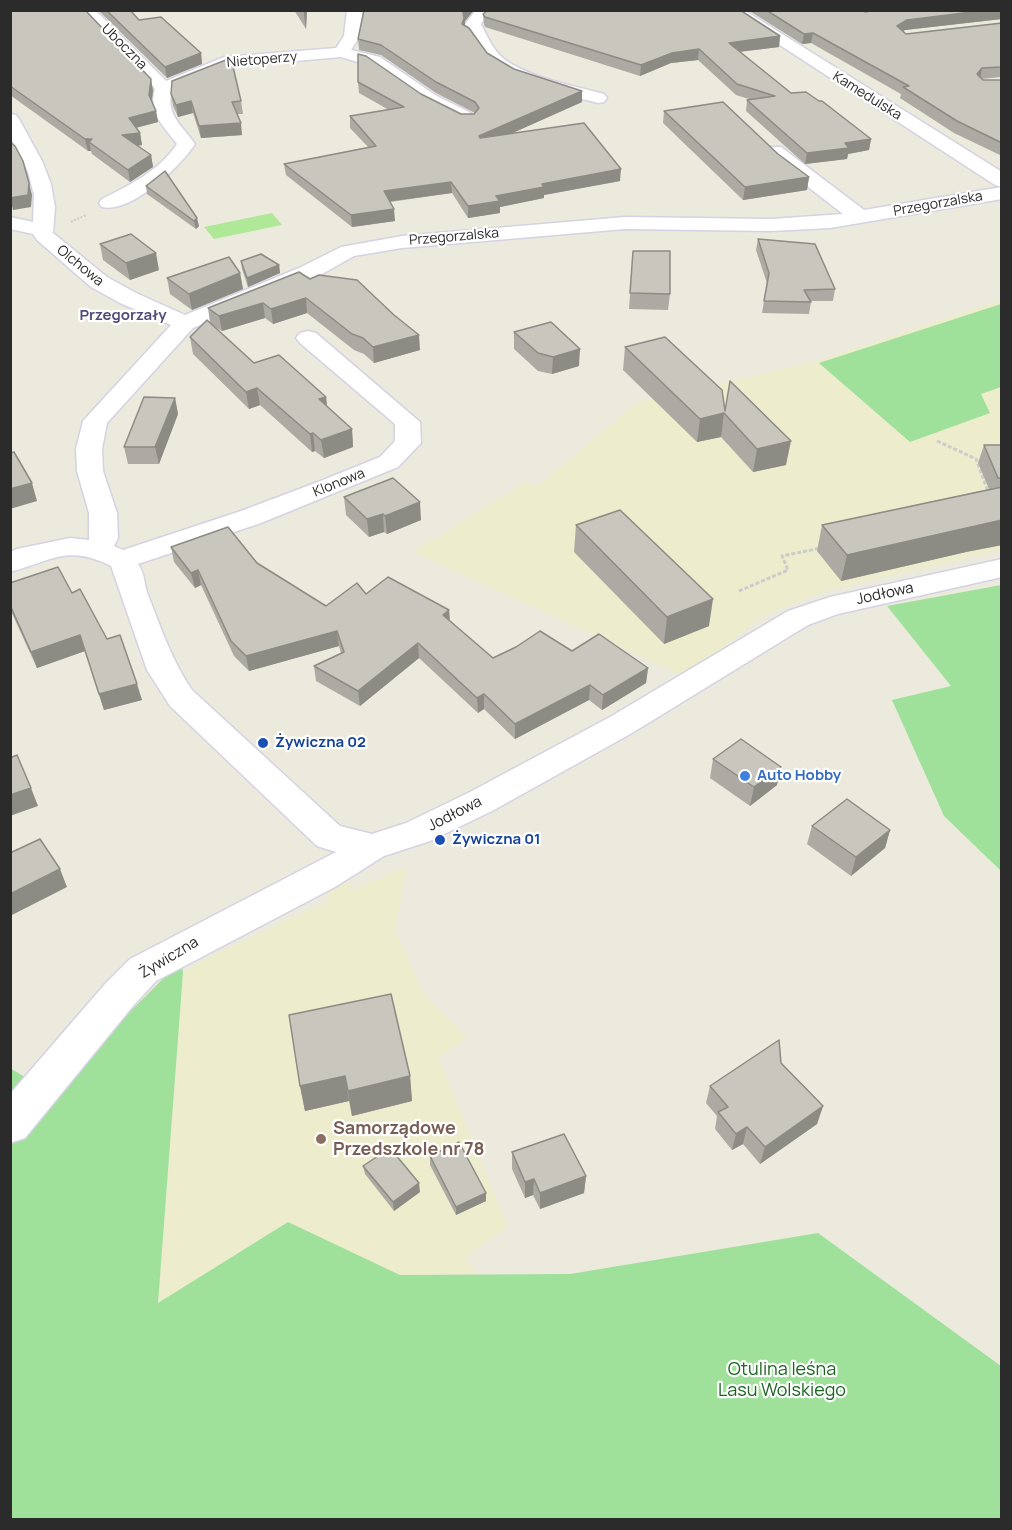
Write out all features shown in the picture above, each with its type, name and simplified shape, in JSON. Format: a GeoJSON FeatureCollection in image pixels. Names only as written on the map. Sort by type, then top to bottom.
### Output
{"type":"FeatureCollection","features":[{"type":"Feature","properties":{"kind":"street","name":"Uboczna"},"geometry":{"type":"LineString","coordinates":[[82,10],[93,16],[164,88]]}},
{"type":"Feature","properties":{"kind":"street"},"geometry":{"type":"LineString","coordinates":[[355,10],[352,36],[341,52],[374,61],[429,99],[468,119]]}},
{"type":"Feature","properties":{"kind":"street"},"geometry":{"type":"LineString","coordinates":[[484,10],[485,14],[479,15],[473,24],[483,44],[500,64],[598,98]]}},
{"type":"Feature","properties":{"kind":"street","name":"Kamedulska"},"geometry":{"type":"LineString","coordinates":[[733,10],[1002,181]]}},
{"type":"Feature","properties":{"kind":"street","name":"Nietoperzy"},"geometry":{"type":"LineString","coordinates":[[164,88],[224,62],[341,52]]}},
{"type":"Feature","properties":{"kind":"street"},"geometry":{"type":"LineString","coordinates":[[109,203],[142,187],[168,168],[186,144],[164,119],[160,110],[160,98],[164,88]]}},
{"type":"Feature","properties":{"kind":"street"},"geometry":{"type":"LineString","coordinates":[[10,119],[36,169],[43,190],[45,208],[41,231]]}},
{"type":"Feature","properties":{"kind":"street"},"geometry":{"type":"LineString","coordinates":[[760,138],[785,162],[861,218]]}},
{"type":"Feature","properties":{"kind":"street","name":"Przegorzalska"},"geometry":{"type":"LineString","coordinates":[[110,554],[104,538],[103,513],[90,471],[89,449],[95,421],[185,323],[287,282],[321,266],[333,257],[369,246],[402,242],[625,223],[771,225],[830,222],[1002,193]]}},
{"type":"Feature","properties":{"kind":"street","name":"Olchowa"},"geometry":{"type":"LineString","coordinates":[[10,223],[41,231],[99,282],[128,298],[185,323]]}},
{"type":"Feature","properties":{"kind":"street","name":"Klonowa"},"geometry":{"type":"LineString","coordinates":[[110,554],[251,517],[389,462],[408,443],[408,422],[308,338]]}},
{"type":"Feature","properties":{"kind":"street"},"geometry":{"type":"LineString","coordinates":[[10,563],[27,555],[85,546],[110,554],[129,572],[132,590],[162,670],[181,698],[329,837],[372,848]]}},
{"type":"Feature","properties":{"kind":"street","name":"Jodłowa"},"geometry":{"type":"LineString","coordinates":[[372,848],[418,832],[492,795],[621,725],[798,618],[830,606],[1002,568]]}},
{"type":"Feature","properties":{"kind":"street","name":"Żywiczna"},"geometry":{"type":"LineString","coordinates":[[10,1125],[119,995],[143,970],[322,877],[372,848]]}},
{"type":"Feature","properties":{"kind":"path"},"geometry":{"type":"LineString","coordinates":[[937,441],[976,459],[992,503]]}},
{"type":"Feature","properties":{"kind":"path"},"geometry":{"type":"LineString","coordinates":[[739,591],[788,570],[782,556],[828,546]]}},
{"type":"Feature","properties":{"kind":"shaded area"},"geometry":{"type":"Polygon","coordinates":[[[1001,300],[1001,550],[832,589],[802,600],[759,618],[686,677],[413,552],[527,481],[538,486],[636,403],[817,361],[1001,300]]]}},
{"type":"Feature","properties":{"kind":"shaded area","name":"Samorządowe Przedszkole nr 78"},"geometry":{"type":"Polygon","coordinates":[[[407,867],[395,929],[423,993],[467,1039],[438,1057],[508,1227],[465,1258],[478,1274],[400,1275],[287,1222],[158,1304],[183,972],[201,961],[329,901],[326,890],[346,880],[352,890],[407,867]]]}},
{"type":"Feature","properties":{"kind":"green space"},"geometry":{"type":"Polygon","coordinates":[[[272,213],[282,225],[214,239],[204,227],[272,213]]]}},
{"type":"Feature","properties":{"kind":"green space"},"geometry":{"type":"Polygon","coordinates":[[[1001,304],[1001,387],[981,394],[990,413],[910,442],[819,363],[1001,304]]]}},
{"type":"Feature","properties":{"kind":"green space"},"geometry":{"type":"Polygon","coordinates":[[[1002,585],[1001,871],[944,816],[892,700],[951,686],[887,606],[1002,585]]]}},
{"type":"Feature","properties":{"kind":"green space","name":"Otulina leśna Lasu Wolskiego"},"geometry":{"type":"Polygon","coordinates":[[[182,960],[183,972],[158,1303],[288,1222],[400,1275],[570,1274],[818,1233],[1001,1366],[1001,1519],[11,1519],[10,1068],[49,1092],[182,960]]]}},
{"type":"Feature","properties":{"kind":"building"},"geometry":{"type":"Polygon","coordinates":[[[10,10],[85,10],[151,79],[149,95],[156,111],[129,118],[140,133],[122,135],[151,155],[128,170],[89,142],[92,139],[85,139],[10,86],[10,10]]]}},
{"type":"Feature","properties":{"kind":"building"},"geometry":{"type":"Polygon","coordinates":[[[106,10],[130,10],[139,20],[161,17],[201,53],[165,67],[106,10]]]}},
{"type":"Feature","properties":{"kind":"building"},"geometry":{"type":"Polygon","coordinates":[[[364,10],[465,10],[462,24],[469,28],[487,53],[514,69],[582,91],[479,136],[480,138],[584,123],[621,169],[542,184],[544,187],[496,196],[500,201],[468,206],[451,182],[384,191],[394,209],[351,215],[284,164],[376,146],[350,116],[404,107],[358,82],[358,54],[366,56],[421,94],[461,114],[474,114],[479,108],[475,102],[436,82],[381,45],[358,39],[364,10]]]}},
{"type":"Feature","properties":{"kind":"building"},"geometry":{"type":"Polygon","coordinates":[[[488,10],[740,10],[780,36],[729,43],[791,93],[806,92],[822,101],[871,139],[845,143],[849,148],[807,153],[747,100],[775,96],[737,84],[699,49],[672,53],[641,65],[485,17],[483,14],[488,10]]]}},
{"type":"Feature","properties":{"kind":"building"},"geometry":{"type":"Polygon","coordinates":[[[766,10],[862,10],[865,12],[877,10],[988,10],[907,20],[897,26],[906,34],[1002,23],[1002,67],[982,68],[977,74],[983,80],[1002,80],[1002,143],[957,121],[903,87],[909,86],[813,33],[804,34],[766,10]]]}},
{"type":"Feature","properties":{"kind":"building"},"geometry":{"type":"Polygon","coordinates":[[[231,58],[241,101],[232,102],[241,123],[199,126],[191,101],[176,105],[171,94],[172,81],[231,58]]]}},
{"type":"Feature","properties":{"kind":"building"},"geometry":{"type":"Polygon","coordinates":[[[723,102],[778,154],[809,177],[745,187],[664,111],[723,102]]]}},
{"type":"Feature","properties":{"kind":"building"},"geometry":{"type":"Polygon","coordinates":[[[10,142],[15,146],[23,161],[29,183],[28,195],[10,198],[10,142]]]}},
{"type":"Feature","properties":{"kind":"building"},"geometry":{"type":"Polygon","coordinates":[[[165,171],[197,218],[194,221],[146,186],[165,171]]]}},
{"type":"Feature","properties":{"kind":"building"},"geometry":{"type":"Polygon","coordinates":[[[131,234],[156,253],[126,263],[100,244],[131,234]]]}},
{"type":"Feature","properties":{"kind":"building"},"geometry":{"type":"Polygon","coordinates":[[[758,239],[815,244],[835,289],[804,290],[811,302],[764,301],[769,273],[758,239]]]}},
{"type":"Feature","properties":{"kind":"building"},"geometry":{"type":"Polygon","coordinates":[[[633,251],[670,251],[670,294],[630,293],[633,251]]]}},
{"type":"Feature","properties":{"kind":"building"},"geometry":{"type":"Polygon","coordinates":[[[261,254],[279,265],[247,278],[241,261],[261,254]]]}},
{"type":"Feature","properties":{"kind":"building"},"geometry":{"type":"Polygon","coordinates":[[[229,257],[240,273],[189,294],[167,278],[229,257]]]}},
{"type":"Feature","properties":{"kind":"building"},"geometry":{"type":"Polygon","coordinates":[[[299,272],[310,279],[319,275],[357,280],[419,335],[373,347],[363,338],[352,334],[306,298],[271,309],[263,303],[219,316],[208,308],[299,272]]]}},
{"type":"Feature","properties":{"kind":"building"},"geometry":{"type":"Polygon","coordinates":[[[207,320],[254,363],[279,355],[326,397],[319,399],[352,429],[321,440],[313,433],[310,434],[257,388],[246,392],[190,337],[207,320]]]}},
{"type":"Feature","properties":{"kind":"building"},"geometry":{"type":"Polygon","coordinates":[[[551,322],[580,349],[553,357],[538,353],[514,332],[551,322]]]}},
{"type":"Feature","properties":{"kind":"building"},"geometry":{"type":"Polygon","coordinates":[[[665,337],[722,390],[725,411],[730,381],[791,441],[757,449],[724,413],[700,419],[625,347],[665,337]]]}},
{"type":"Feature","properties":{"kind":"building"},"geometry":{"type":"Polygon","coordinates":[[[144,397],[175,398],[155,447],[124,447],[144,397]]]}},
{"type":"Feature","properties":{"kind":"building"},"geometry":{"type":"Polygon","coordinates":[[[984,445],[1002,445],[1002,478],[998,478],[984,445]]]}},
{"type":"Feature","properties":{"kind":"building"},"geometry":{"type":"Polygon","coordinates":[[[14,452],[32,483],[10,489],[10,453],[14,452]]]}},
{"type":"Feature","properties":{"kind":"building"},"geometry":{"type":"Polygon","coordinates":[[[393,478],[420,502],[385,516],[383,514],[367,519],[344,497],[393,478]]]}},
{"type":"Feature","properties":{"kind":"building"},"geometry":{"type":"Polygon","coordinates":[[[1002,487],[1002,520],[847,555],[822,525],[1002,487]]]}},
{"type":"Feature","properties":{"kind":"building"},"geometry":{"type":"Polygon","coordinates":[[[620,510],[713,599],[667,617],[576,525],[620,510]]]}},
{"type":"Feature","properties":{"kind":"building"},"geometry":{"type":"Polygon","coordinates":[[[228,527],[257,563],[326,606],[357,583],[366,594],[388,577],[449,610],[443,615],[493,658],[516,647],[540,631],[572,651],[599,634],[648,668],[603,695],[590,685],[515,724],[484,694],[477,698],[418,643],[358,691],[314,666],[344,652],[337,631],[246,656],[231,641],[198,570],[191,573],[171,547],[228,527]]]}},
{"type":"Feature","properties":{"kind":"building"},"geometry":{"type":"Polygon","coordinates":[[[58,567],[72,593],[80,589],[107,639],[120,635],[137,684],[99,694],[80,635],[31,652],[10,605],[10,583],[58,567]]]}},
{"type":"Feature","properties":{"kind":"building"},"geometry":{"type":"Polygon","coordinates":[[[741,739],[781,767],[754,787],[713,759],[741,739]]]}},
{"type":"Feature","properties":{"kind":"building"},"geometry":{"type":"Polygon","coordinates":[[[17,755],[31,788],[10,795],[10,758],[17,755]]]}},
{"type":"Feature","properties":{"kind":"building"},"geometry":{"type":"Polygon","coordinates":[[[847,799],[890,830],[856,857],[812,826],[847,799]]]}},
{"type":"Feature","properties":{"kind":"building"},"geometry":{"type":"Polygon","coordinates":[[[40,839],[60,869],[10,894],[10,853],[40,839]]]}},
{"type":"Feature","properties":{"kind":"building"},"geometry":{"type":"Polygon","coordinates":[[[391,994],[410,1076],[348,1091],[345,1076],[300,1086],[289,1015],[391,994]]]}},
{"type":"Feature","properties":{"kind":"building"},"geometry":{"type":"Polygon","coordinates":[[[779,1040],[781,1063],[823,1106],[765,1147],[747,1127],[736,1134],[718,1112],[728,1107],[710,1086],[779,1040]]]}},
{"type":"Feature","properties":{"kind":"building"},"geometry":{"type":"Polygon","coordinates":[[[564,1134],[586,1176],[540,1193],[534,1179],[525,1182],[512,1152],[564,1134]]]}},
{"type":"Feature","properties":{"kind":"building"},"geometry":{"type":"Polygon","coordinates":[[[459,1142],[486,1193],[456,1207],[430,1156],[459,1142]]]}},
{"type":"Feature","properties":{"kind":"building"},"geometry":{"type":"Polygon","coordinates":[[[390,1148],[419,1183],[393,1202],[363,1166],[390,1148]]]}},
{"type":"Feature","properties":{"kind":"place","name":"Żywiczna 02"},"geometry":{"type":"Point","coordinates":[263,743]}},
{"type":"Feature","properties":{"kind":"place","name":"Auto Hobby"},"geometry":{"type":"Point","coordinates":[745,776]}},
{"type":"Feature","properties":{"kind":"place","name":"Żywiczna 01"},"geometry":{"type":"Point","coordinates":[440,840]}},
{"type":"Feature","properties":{"kind":"place","name":"Samorządowe Przedszkole nr 78"},"geometry":{"type":"Point","coordinates":[321,1139]}},
{"type":"Feature","properties":{"kind":"district","name":"Przegorzały"},"geometry":{"type":"Point","coordinates":[123,316]}}]}
